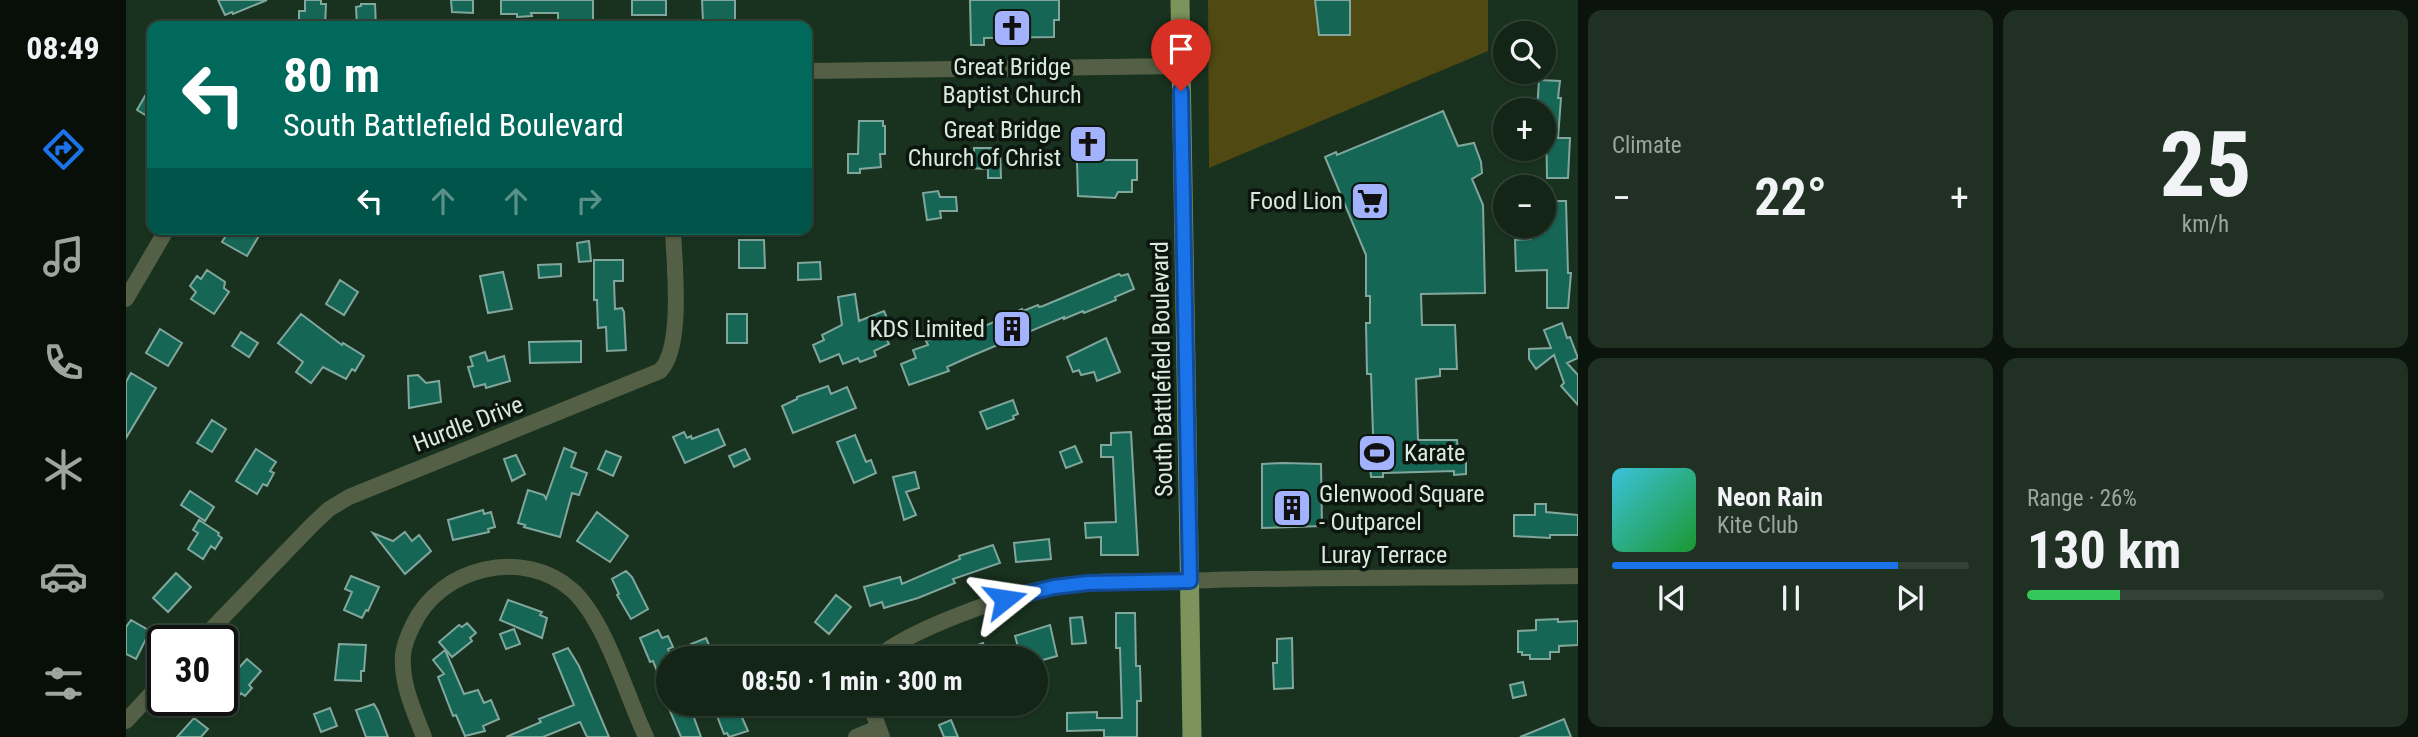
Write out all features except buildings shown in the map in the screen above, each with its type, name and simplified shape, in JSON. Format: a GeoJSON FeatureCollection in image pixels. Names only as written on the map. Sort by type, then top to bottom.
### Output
{"type":"FeatureCollection","features":[{"type":"Feature","properties":{"kind":"main road","name":"South Battlefield Boulevard"},"geometry":{"type":"LineString","coordinates":[[1180,0],[1192,737]]}},
{"type":"Feature","properties":{"kind":"street"},"geometry":{"type":"LineString","coordinates":[[812,71],[1181,66]]}},
{"type":"Feature","properties":{"kind":"street"},"geometry":{"type":"LineString","coordinates":[[126,299],[163,235]]}},
{"type":"Feature","properties":{"kind":"street","name":"Hurdle Drive"},"geometry":{"type":"LineString","coordinates":[[215,625],[311,526],[329,509],[349,497],[660,371],[673,350],[674,342],[673,235]]}},
{"type":"Feature","properties":{"kind":"street"},"geometry":{"type":"LineString","coordinates":[[425,737],[404,682],[403,653],[406,639],[415,620],[432,597],[444,587],[488,568],[523,568],[544,573],[569,588],[589,610],[646,737]]}},
{"type":"Feature","properties":{"kind":"street","name":"Luray Terrace"},"geometry":{"type":"LineString","coordinates":[[893,646],[1005,599],[1034,591],[1088,583],[1578,576]]}},
{"type":"Feature","properties":{"kind":"street"},"geometry":{"type":"LineString","coordinates":[[126,721],[147,698]]}},
{"type":"Feature","properties":{"kind":"street"},"geometry":{"type":"LineString","coordinates":[[856,737],[880,732]]}},
{"type":"Feature","properties":{"kind":"shaded area"},"geometry":{"type":"Polygon","coordinates":[[[1208,0],[1488,0],[1488,51],[1209,168],[1208,0]]]}},
{"type":"Feature","properties":{"kind":"place","name":"Great Bridge Baptist Church"},"geometry":{"type":"Point","coordinates":[1012,28]}},
{"type":"Feature","properties":{"kind":"place","name":"Great Bridge Church of Christ"},"geometry":{"type":"Point","coordinates":[1088,144]}},
{"type":"Feature","properties":{"kind":"place","name":"Food Lion"},"geometry":{"type":"Point","coordinates":[1370,201]}},
{"type":"Feature","properties":{"kind":"place","name":"KDS Limited"},"geometry":{"type":"Point","coordinates":[1012,329]}},
{"type":"Feature","properties":{"kind":"place","name":"Karate"},"geometry":{"type":"Point","coordinates":[1377,453]}},
{"type":"Feature","properties":{"kind":"place","name":"Glenwood Square - Outparcel"},"geometry":{"type":"Point","coordinates":[1292,508]}},
{"type":"Feature","properties":{"kind":"route"},"geometry":{"type":"LineString","coordinates":[[1005,599],[1054,587],[1088,583],[1190,581],[1181,91]]}}]}
